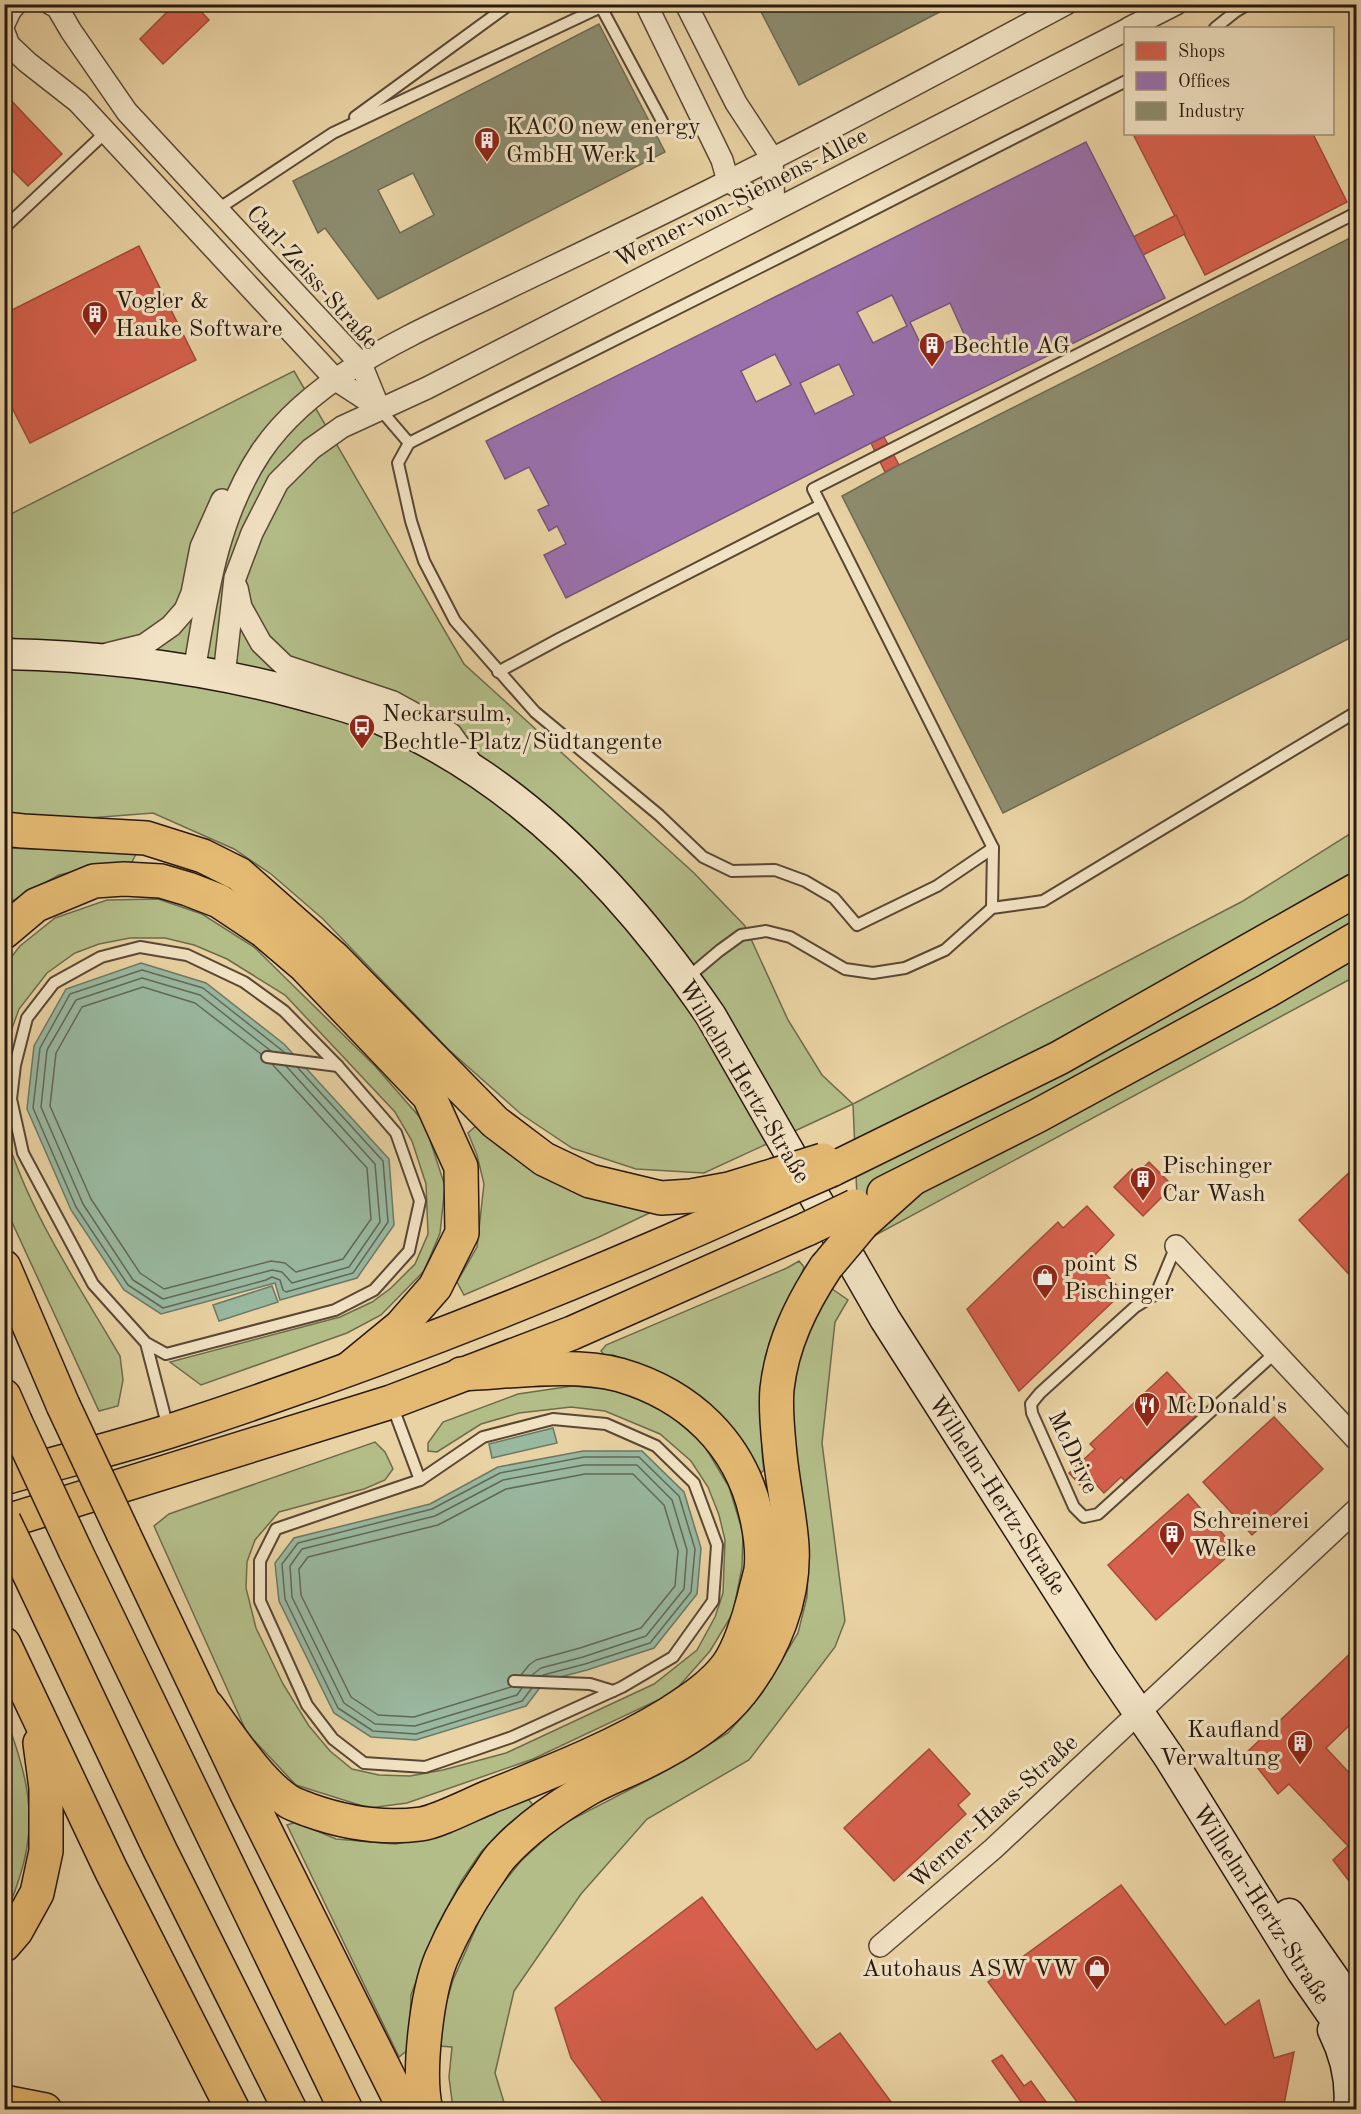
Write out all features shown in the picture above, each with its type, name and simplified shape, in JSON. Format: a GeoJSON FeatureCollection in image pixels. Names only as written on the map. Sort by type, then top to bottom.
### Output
{"type":"FeatureCollection","features":[{"type":"Feature","properties":{"kind":"highway"},"geometry":{"type":"LineString","coordinates":[[4,829],[146,838],[203,856],[239,874],[334,958],[495,1122],[544,1158],[590,1181],[661,1198],[779,1183]]}},
{"type":"Feature","properties":{"kind":"highway"},"geometry":{"type":"LineString","coordinates":[[4,932],[36,905],[94,881],[124,879],[162,881],[199,893],[219,901],[255,925],[305,966],[429,1096],[461,1167],[462,1233],[435,1287],[400,1327],[350,1368]]}},
{"type":"Feature","properties":{"kind":"highway"},"geometry":{"type":"LineString","coordinates":[[4,1478],[169,1431],[447,1334],[588,1276],[779,1183],[834,1164],[1059,1058],[1356,890]]}},
{"type":"Feature","properties":{"kind":"highway"},"geometry":{"type":"LineString","coordinates":[[290,2109],[160,1850],[4,1521],[391,1402],[572,1333],[807,1229],[859,1214],[911,1180],[1037,1116],[1267,991],[1356,939]]}},
{"type":"Feature","properties":{"kind":"highway"},"geometry":{"type":"LineString","coordinates":[[426,2109],[423,2097],[424,2046],[440,1961],[470,1900],[502,1855],[545,1817],[590,1788],[692,1736],[721,1713],[741,1693],[767,1652],[780,1626],[790,1584],[792,1547],[781,1466],[777,1391],[784,1350],[800,1311],[859,1214]]}},
{"type":"Feature","properties":{"kind":"highway"},"geometry":{"type":"LineString","coordinates":[[4,1267],[63,1405],[248,1796],[405,2109]]}},
{"type":"Feature","properties":{"kind":"highway"},"geometry":{"type":"LineString","coordinates":[[207,1706],[266,1782],[289,1802],[335,1819],[374,1826],[423,1824],[592,1755],[642,1729],[697,1696],[727,1666],[749,1620],[761,1568],[760,1530],[752,1494],[740,1467],[723,1441],[708,1424],[670,1395],[646,1384],[597,1370],[575,1368],[461,1374]]}},
{"type":"Feature","properties":{"kind":"highway"},"geometry":{"type":"LineString","coordinates":[[10,1408],[75,1550],[346,2109]]}},
{"type":"Feature","properties":{"kind":"highway"},"geometry":{"type":"LineString","coordinates":[[4,1644],[111,1870],[233,2109]]}},
{"type":"Feature","properties":{"kind":"highway"},"geometry":{"type":"LineString","coordinates":[[4,1945],[16,1932],[37,1893],[46,1851],[46,1788],[33,1706]]}},
{"type":"Feature","properties":{"kind":"highway"},"geometry":{"type":"LineString","coordinates":[[4,2102],[45,2109]]}},
{"type":"Feature","properties":{"kind":"main road","name":"Wilhelm-Hertz-Straße"},"geometry":{"type":"LineString","coordinates":[[4,654],[65,655],[141,663],[224,676],[354,709],[383,720],[432,744],[480,774],[526,808],[575,851],[622,900],[686,979],[711,1016],[885,1319],[1102,1659],[1168,1757],[1302,1971],[1356,2049]]}},
{"type":"Feature","properties":{"kind":"main road","name":"Wilhelm-Hertz-Straße"},"geometry":{"type":"LineString","coordinates":[[1168,1757],[1255,1868],[1356,2010]]}},
{"type":"Feature","properties":{"kind":"main road"},"geometry":{"type":"LineString","coordinates":[[1302,1971],[1335,2035],[1346,2064],[1350,2095],[1349,2109]]}},
{"type":"Feature","properties":{"kind":"main road"},"geometry":{"type":"LineString","coordinates":[[1333,1976],[1356,1996]]}},
{"type":"Feature","properties":{"kind":"street"},"geometry":{"type":"LineString","coordinates":[[4,24],[16,4]]}},
{"type":"Feature","properties":{"kind":"street","name":"Carl-Zeiss-Straße"},"geometry":{"type":"LineString","coordinates":[[51,4],[57,7],[71,32],[128,112],[361,364],[380,408]]}},
{"type":"Feature","properties":{"kind":"street"},"geometry":{"type":"LineString","coordinates":[[646,4],[722,160],[728,181],[774,209]]}},
{"type":"Feature","properties":{"kind":"street"},"geometry":{"type":"LineString","coordinates":[[686,4],[736,103],[772,158],[774,209]]}},
{"type":"Feature","properties":{"kind":"street","name":"Werner-von-Siemens-Allee"},"geometry":{"type":"LineString","coordinates":[[261,452],[290,417],[336,380],[401,340],[728,181],[1066,4]]}},
{"type":"Feature","properties":{"kind":"street","name":"Werner-von-Siemens-Allee"},"geometry":{"type":"LineString","coordinates":[[1131,27],[1176,4]]}},
{"type":"Feature","properties":{"kind":"street","name":"Werner-von-Siemens-Allee"},"geometry":{"type":"LineString","coordinates":[[224,676],[235,578],[252,532],[278,482],[311,450],[342,427],[427,388],[1124,31]]}},
{"type":"Feature","properties":{"kind":"street"},"geometry":{"type":"LineString","coordinates":[[4,32],[9,45],[78,102],[336,380],[380,408]]}},
{"type":"Feature","properties":{"kind":"street"},"geometry":{"type":"LineString","coordinates":[[106,132],[128,112]]}},
{"type":"Feature","properties":{"kind":"street"},"geometry":{"type":"LineString","coordinates":[[93,658],[144,645],[171,626],[184,610],[192,593],[201,547],[218,506],[239,470],[261,452]]}},
{"type":"Feature","properties":{"kind":"street"},"geometry":{"type":"LineString","coordinates":[[194,672],[212,569],[231,507],[261,452]]}},
{"type":"Feature","properties":{"kind":"street"},"geometry":{"type":"LineString","coordinates":[[235,578],[241,607],[261,643],[285,666],[393,702],[432,723],[451,734],[480,774]]}},
{"type":"Feature","properties":{"kind":"street"},"geometry":{"type":"LineString","coordinates":[[1176,1246],[1356,1439]]}},
{"type":"Feature","properties":{"kind":"street","name":"Werner-Haas-Straße"},"geometry":{"type":"LineString","coordinates":[[880,1946],[993,1849],[1356,1510]]}},
{"type":"Feature","properties":{"kind":"lane"},"geometry":{"type":"LineString","coordinates":[[218,209],[333,133],[510,4]]}},
{"type":"Feature","properties":{"kind":"lane"},"geometry":{"type":"LineString","coordinates":[[1216,27],[1248,4]]}},
{"type":"Feature","properties":{"kind":"lane"},"geometry":{"type":"LineString","coordinates":[[333,133],[601,7],[662,121]]}},
{"type":"Feature","properties":{"kind":"lane"},"geometry":{"type":"LineString","coordinates":[[993,848],[937,886],[857,925],[834,898],[806,881],[775,870],[732,871],[703,857],[659,815],[536,712],[455,621],[424,561],[411,521],[399,464],[409,443],[1124,82]]}},
{"type":"Feature","properties":{"kind":"lane"},"geometry":{"type":"LineString","coordinates":[[4,228],[106,132]]}},
{"type":"Feature","properties":{"kind":"lane"},"geometry":{"type":"LineString","coordinates":[[992,908],[993,848],[813,489],[1356,213]]}},
{"type":"Feature","properties":{"kind":"lane"},"geometry":{"type":"LineString","coordinates":[[380,408],[409,443]]}},
{"type":"Feature","properties":{"kind":"lane"},"geometry":{"type":"LineString","coordinates":[[498,672],[821,505]]}},
{"type":"Feature","properties":{"kind":"lane"},"geometry":{"type":"LineString","coordinates":[[686,979],[741,935],[766,931],[790,937],[845,969],[873,973],[905,968],[945,950],[992,908],[1043,901],[1356,712]]}},
{"type":"Feature","properties":{"kind":"lane"},"geometry":{"type":"LineString","coordinates":[[140,947],[187,955],[244,982],[276,1005],[338,1066],[396,1133],[420,1201],[409,1251],[374,1290],[335,1310],[166,1354],[146,1343],[93,1284],[23,1153],[11,1099],[15,1065],[27,1018],[54,982],[101,957],[140,947]]}},
{"type":"Feature","properties":{"kind":"lane"},"geometry":{"type":"LineString","coordinates":[[267,1057],[338,1066]]}},
{"type":"Feature","properties":{"kind":"lane","name":"McDrive"},"geometry":{"type":"LineString","coordinates":[[1176,1246],[1156,1294],[1135,1307],[1040,1393],[1031,1404],[1032,1413],[1074,1507],[1084,1517],[1098,1514],[1275,1353]]}},
{"type":"Feature","properties":{"kind":"lane"},"geometry":{"type":"LineString","coordinates":[[146,1343],[169,1431]]}},
{"type":"Feature","properties":{"kind":"lane"},"geometry":{"type":"LineString","coordinates":[[391,1402],[420,1480]]}},
{"type":"Feature","properties":{"kind":"lane"},"geometry":{"type":"LineString","coordinates":[[553,1419],[606,1424],[656,1446],[693,1483],[717,1545],[713,1601],[673,1657],[613,1691],[512,1737],[425,1767],[364,1763],[333,1739],[307,1705],[260,1600],[260,1561],[276,1528],[420,1480],[483,1437],[553,1419]]}},
{"type":"Feature","properties":{"kind":"lane"},"geometry":{"type":"LineString","coordinates":[[514,1681],[590,1684],[613,1691]]}},
{"type":"Feature","properties":{"kind":"shaded area"},"geometry":{"type":"Polygon","coordinates":[[[294,371],[464,664],[694,873],[745,926],[788,1020],[822,1075],[853,1104],[704,1173],[636,1169],[572,1148],[521,1114],[448,1049],[323,919],[271,874],[234,849],[153,813],[89,818],[5,815],[5,517],[294,371]]]}},
{"type":"Feature","properties":{"kind":"shaded area"},"geometry":{"type":"Polygon","coordinates":[[[1356,830],[1356,976],[859,1244],[853,1104],[1243,901],[1356,830]]]}},
{"type":"Feature","properties":{"kind":"shaded area"},"geometry":{"type":"Polygon","coordinates":[[[5,848],[137,852],[132,862],[104,864],[59,875],[5,907],[5,848]]]}},
{"type":"Feature","properties":{"kind":"shaded area"},"geometry":{"type":"Polygon","coordinates":[[[158,899],[202,914],[254,947],[375,1066],[424,1122],[445,1186],[440,1233],[424,1271],[381,1315],[347,1333],[201,1385],[170,1362],[340,1317],[372,1302],[391,1288],[415,1264],[428,1234],[426,1184],[412,1141],[395,1112],[285,995],[227,959],[194,945],[165,938],[130,938],[99,944],[75,953],[47,973],[19,1009],[5,1048],[5,965],[20,946],[55,918],[107,900],[158,899]]]}},
{"type":"Feature","properties":{"kind":"shaded area"},"geometry":{"type":"Polygon","coordinates":[[[476,1126],[489,1137],[660,1208],[464,1295],[457,1282],[477,1247],[484,1184],[477,1155],[468,1133],[476,1126]]]}},
{"type":"Feature","properties":{"kind":"shaded area"},"geometry":{"type":"Polygon","coordinates":[[[5,1132],[27,1191],[41,1219],[71,1275],[120,1356],[123,1380],[118,1406],[99,1411],[5,1207],[5,1132]]]}},
{"type":"Feature","properties":{"kind":"shaded area"},"geometry":{"type":"Polygon","coordinates":[[[799,1261],[804,1267],[780,1316],[770,1346],[764,1376],[762,1454],[764,1470],[761,1473],[745,1446],[698,1396],[668,1377],[613,1355],[604,1355],[601,1351],[606,1345],[799,1261]]]}},
{"type":"Feature","properties":{"kind":"shaded area"},"geometry":{"type":"Polygon","coordinates":[[[825,1284],[848,1300],[835,1322],[822,1443],[845,1621],[835,1647],[749,1760],[647,1819],[581,1894],[514,1991],[495,2073],[506,2109],[453,2109],[449,2077],[452,2047],[439,2046],[442,2017],[453,1980],[487,1903],[521,1861],[559,1826],[660,1774],[728,1733],[762,1693],[798,1633],[807,1597],[809,1549],[794,1468],[790,1388],[801,1344],[825,1284]]]}},
{"type":"Feature","properties":{"kind":"shaded area"},"geometry":{"type":"Polygon","coordinates":[[[572,1386],[620,1390],[660,1405],[704,1445],[729,1487],[743,1533],[742,1567],[733,1613],[710,1651],[673,1693],[533,1759],[407,1803],[369,1808],[296,1785],[247,1733],[154,1526],[169,1514],[375,1442],[385,1452],[393,1469],[385,1480],[364,1489],[279,1512],[255,1540],[247,1562],[246,1588],[256,1628],[283,1684],[309,1726],[330,1751],[352,1769],[379,1775],[410,1776],[443,1770],[506,1753],[654,1684],[697,1650],[715,1617],[723,1593],[725,1540],[719,1515],[708,1487],[691,1461],[660,1434],[605,1411],[571,1407],[519,1413],[481,1424],[437,1452],[428,1451],[428,1443],[443,1422],[518,1394],[572,1386]]]}},
{"type":"Feature","properties":{"kind":"shaded area"},"geometry":{"type":"Polygon","coordinates":[[[4,1713],[24,1775],[29,1815],[29,1835],[25,1856],[15,1892],[5,1912],[4,1713]]]}},
{"type":"Feature","properties":{"kind":"shaded area"},"geometry":{"type":"Polygon","coordinates":[[[528,1799],[533,1805],[504,1828],[481,1852],[462,1880],[437,1926],[411,1995],[409,2049],[399,2057],[287,1825],[296,1822],[336,1839],[395,1844],[429,1838],[528,1799]]]}},
{"type":"Feature","properties":{"kind":"water"},"geometry":{"type":"Polygon","coordinates":[[[141,963],[206,983],[284,1044],[389,1159],[394,1225],[357,1278],[280,1300],[275,1283],[161,1314],[124,1290],[71,1210],[27,1109],[34,1046],[66,989],[141,963]]]}},
{"type":"Feature","properties":{"kind":"water"},"geometry":{"type":"Polygon","coordinates":[[[272,1286],[278,1302],[219,1321],[213,1305],[272,1286]]]}},
{"type":"Feature","properties":{"kind":"water"},"geometry":{"type":"Polygon","coordinates":[[[553,1428],[557,1443],[492,1458],[489,1444],[553,1428]]]}},
{"type":"Feature","properties":{"kind":"water"},"geometry":{"type":"Polygon","coordinates":[[[583,1451],[642,1451],[684,1492],[701,1548],[697,1594],[654,1648],[545,1681],[526,1706],[416,1740],[371,1737],[334,1713],[279,1601],[275,1563],[294,1538],[430,1504],[498,1467],[583,1451]]]}},
{"type":"Feature","properties":{"kind":"building: Shops"},"geometry":{"type":"Polygon","coordinates":[[[175,4],[194,4],[209,20],[163,64],[140,39],[175,4]]]}},
{"type":"Feature","properties":{"kind":"building: Shops"},"geometry":{"type":"Polygon","coordinates":[[[4,93],[62,154],[28,186],[4,162],[4,93]]]}},
{"type":"Feature","properties":{"kind":"building: Shops"},"geometry":{"type":"Polygon","coordinates":[[[1134,135],[1314,135],[1347,202],[1205,275],[1134,135]]]}},
{"type":"Feature","properties":{"kind":"building: Shops"},"geometry":{"type":"Polygon","coordinates":[[[1176,215],[1185,234],[1143,255],[1133,237],[1176,215]]]}},
{"type":"Feature","properties":{"kind":"building: Shops","name":"Vogler & Hauke Software"},"geometry":{"type":"Polygon","coordinates":[[[139,246],[196,360],[30,443],[4,392],[4,314],[139,246]]]}},
{"type":"Feature","properties":{"kind":"building: Shops"},"geometry":{"type":"Polygon","coordinates":[[[884,437],[899,465],[885,472],[871,443],[884,437]]]}},
{"type":"Feature","properties":{"kind":"building: Shops","name":"Pischinger Car Wash"},"geometry":{"type":"Polygon","coordinates":[[[1149,1162],[1173,1186],[1143,1216],[1114,1187],[1132,1169],[1137,1174],[1149,1162]]]}},
{"type":"Feature","properties":{"kind":"building: Shops"},"geometry":{"type":"Polygon","coordinates":[[[1356,1166],[1356,1282],[1299,1220],[1356,1166]]]}},
{"type":"Feature","properties":{"kind":"building: Shops","name":"point S Pischinger"},"geometry":{"type":"Polygon","coordinates":[[[1087,1206],[1114,1235],[1091,1259],[1123,1292],[1019,1391],[967,1309],[1058,1222],[1063,1228],[1087,1206]]]}},
{"type":"Feature","properties":{"kind":"building: Shops","name":"McDonald's"},"geometry":{"type":"Polygon","coordinates":[[[1167,1372],[1203,1411],[1127,1483],[1121,1477],[1104,1493],[1091,1479],[1082,1487],[1069,1473],[1095,1449],[1090,1444],[1167,1372]]]}},
{"type":"Feature","properties":{"kind":"building: Shops"},"geometry":{"type":"Polygon","coordinates":[[[1274,1417],[1323,1469],[1252,1535],[1203,1482],[1274,1417]]]}},
{"type":"Feature","properties":{"kind":"building: Shops","name":"Schreinerei Welke"},"geometry":{"type":"Polygon","coordinates":[[[1188,1494],[1236,1549],[1156,1620],[1108,1565],[1188,1494]]]}},
{"type":"Feature","properties":{"kind":"building: Shops","name":"Kaufland Verwaltung"},"geometry":{"type":"Polygon","coordinates":[[[1356,1648],[1356,1719],[1326,1748],[1356,1780],[1356,1890],[1333,1860],[1348,1846],[1289,1784],[1278,1794],[1246,1753],[1356,1648]]]}},
{"type":"Feature","properties":{"kind":"building: Shops"},"geometry":{"type":"Polygon","coordinates":[[[929,1749],[970,1794],[958,1805],[966,1814],[894,1881],[844,1828],[929,1749]]]}},
{"type":"Feature","properties":{"kind":"building: Shops","name":"Autohaus ASW VW"},"geometry":{"type":"Polygon","coordinates":[[[1121,1885],[1225,2025],[1259,2000],[1274,2058],[1294,2052],[1283,2110],[1083,2110],[988,1982],[1121,1885]]]}},
{"type":"Feature","properties":{"kind":"building: Shops"},"geometry":{"type":"Polygon","coordinates":[[[702,1897],[816,2050],[840,2033],[897,2110],[609,2110],[571,2058],[555,2008],[702,1897]]]}},
{"type":"Feature","properties":{"kind":"building: Shops"},"geometry":{"type":"Polygon","coordinates":[[[1002,2055],[1024,2086],[1031,2081],[1052,2110],[1027,2110],[992,2061],[1002,2055]]]}},
{"type":"Feature","properties":{"kind":"building: Offices","name":"Bechtle AG"},"geometry":{"type":"Polygon","coordinates":[[[1086,142],[1165,298],[871,443],[566,598],[544,555],[566,544],[557,526],[549,531],[538,510],[549,505],[529,467],[505,479],[486,441],[1086,142]],[[892,295],[857,312],[873,343],[907,326],[892,295]],[[950,303],[910,322],[925,353],[964,334],[950,303]],[[775,354],[741,371],[756,402],[791,385],[775,354]],[[839,364],[800,383],[815,414],[854,395],[839,364]]]}},
{"type":"Feature","properties":{"kind":"building: Industry"},"geometry":{"type":"Polygon","coordinates":[[[757,4],[955,4],[799,85],[757,4]]]}},
{"type":"Feature","properties":{"kind":"building: Industry","name":"KACO new energy GmbH Werk 1"},"geometry":{"type":"Polygon","coordinates":[[[599,24],[665,152],[378,299],[325,228],[318,233],[293,181],[599,24]],[[413,173],[378,190],[400,233],[434,215],[413,173]]]}},
{"type":"Feature","properties":{"kind":"building: Industry"},"geometry":{"type":"Polygon","coordinates":[[[1356,235],[1356,635],[1003,813],[842,496],[899,465],[1356,235]]]}},
{"type":"Feature","properties":{"kind":"place","name":"KACO new energy GmbH Werk 1"},"geometry":{"type":"Point","coordinates":[487,163]}},
{"type":"Feature","properties":{"kind":"place","name":"Vogler & Hauke Software"},"geometry":{"type":"Point","coordinates":[95,337]}},
{"type":"Feature","properties":{"kind":"place","name":"Bechtle AG"},"geometry":{"type":"Point","coordinates":[932,368]}},
{"type":"Feature","properties":{"kind":"place","name":"Neckarsulm, Bechtle-Platz/Südtangente"},"geometry":{"type":"Point","coordinates":[362,750]}},
{"type":"Feature","properties":{"kind":"place","name":"Pischinger Car Wash"},"geometry":{"type":"Point","coordinates":[1143,1202]}},
{"type":"Feature","properties":{"kind":"place","name":"point S Pischinger"},"geometry":{"type":"Point","coordinates":[1045,1300]}},
{"type":"Feature","properties":{"kind":"place","name":"McDonald's"},"geometry":{"type":"Point","coordinates":[1147,1428]}},
{"type":"Feature","properties":{"kind":"place","name":"Schreinerei Welke"},"geometry":{"type":"Point","coordinates":[1172,1557]}},
{"type":"Feature","properties":{"kind":"place","name":"Kaufland Verwaltung"},"geometry":{"type":"Point","coordinates":[1300,1766]}},
{"type":"Feature","properties":{"kind":"place","name":"Autohaus ASW VW"},"geometry":{"type":"Point","coordinates":[1097,1991]}}]}
